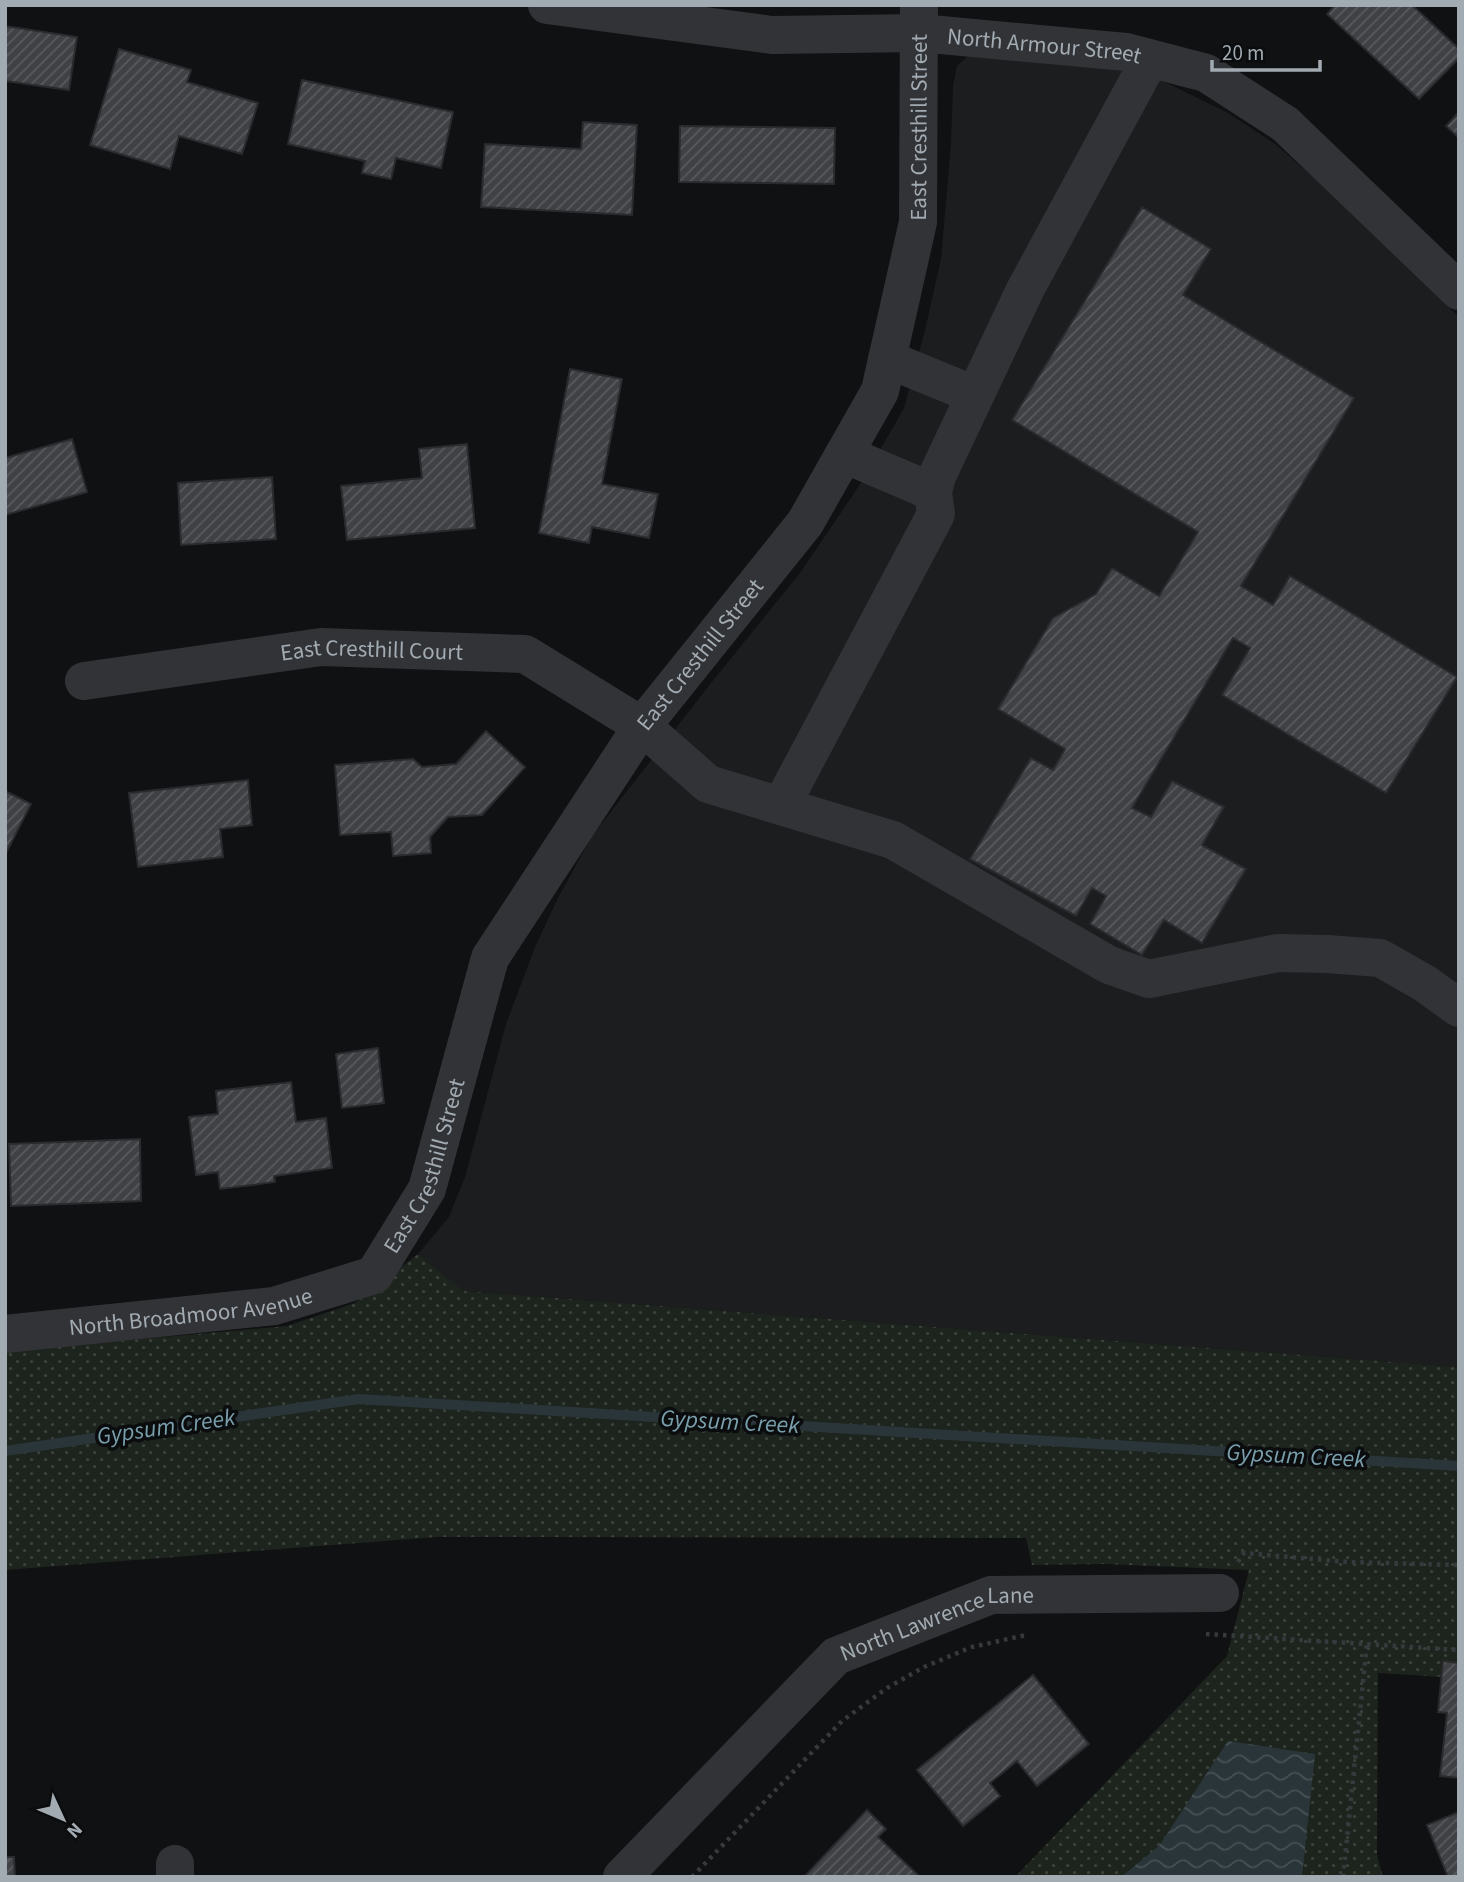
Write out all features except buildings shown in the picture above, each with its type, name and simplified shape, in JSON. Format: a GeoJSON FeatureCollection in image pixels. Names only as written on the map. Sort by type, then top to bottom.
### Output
{"type":"FeatureCollection","features":[{"type":"Feature","properties":{"kind":"street","name":"North Armour Street"},"geometry":{"type":"LineString","coordinates":[[547,5],[772,35],[919,19],[1126,52],[1206,73],[1285,124],[1459,291]]}},
{"type":"Feature","properties":{"kind":"street","name":"East Cresthill Street"},"geometry":{"type":"LineString","coordinates":[[374,1275],[427,1189],[490,958],[642,726],[805,523],[880,391],[918,222],[919,19]]}},
{"type":"Feature","properties":{"kind":"street"},"geometry":{"type":"LineString","coordinates":[[781,806],[936,514],[933,492],[937,476],[1025,290],[1150,59]]}},
{"type":"Feature","properties":{"kind":"street"},"geometry":{"type":"LineString","coordinates":[[887,359],[975,395]]}},
{"type":"Feature","properties":{"kind":"street"},"geometry":{"type":"LineString","coordinates":[[844,454],[933,492]]}},
{"type":"Feature","properties":{"kind":"street","name":"East Cresthill Court"},"geometry":{"type":"LineString","coordinates":[[84,681],[321,647],[526,654],[642,726],[708,783],[893,840],[1108,965],[1149,979],[1278,953],[1380,958],[1424,983],[1459,1008]]}},
{"type":"Feature","properties":{"kind":"street","name":"North Broadmoor Avenue"},"geometry":{"type":"LineString","coordinates":[[5,1334],[274,1306],[374,1275]]}},
{"type":"Feature","properties":{"kind":"street","name":"North Lawrence Lane"},"geometry":{"type":"LineString","coordinates":[[622,1877],[836,1656],[991,1595],[1220,1593]]}},
{"type":"Feature","properties":{"kind":"path"},"geometry":{"type":"LineString","coordinates":[[1220,1593],[1244,1553],[1348,1562],[1459,1564]]}},
{"type":"Feature","properties":{"kind":"path"},"geometry":{"type":"LineString","coordinates":[[691,1877],[842,1721],[887,1688],[924,1667],[972,1647],[1032,1633]]}},
{"type":"Feature","properties":{"kind":"path"},"geometry":{"type":"LineString","coordinates":[[1206,1634],[1459,1650]]}},
{"type":"Feature","properties":{"kind":"path"},"geometry":{"type":"LineString","coordinates":[[1343,1877],[1367,1643]]}},
{"type":"Feature","properties":{"kind":"shaded area"},"geometry":{"type":"Polygon","coordinates":[[[970,54],[1094,64],[1165,82],[1228,113],[1274,143],[1313,177],[1459,317],[1459,1367],[464,1291],[418,1254],[449,1217],[465,1177],[506,1024],[535,947],[592,836],[800,573],[863,480],[904,408],[941,259],[953,86],[957,66],[970,54]]]}},
{"type":"Feature","properties":{"kind":"shaded area"},"geometry":{"type":"Polygon","coordinates":[[[418,1254],[464,1291],[1459,1367],[1459,1678],[1378,1673],[1377,1855],[1383,1877],[1015,1877],[1227,1656],[1249,1570],[1105,1564],[1032,1565],[1026,1538],[437,1537],[5,1570],[5,1351],[287,1326],[355,1303],[418,1254]]]}},
{"type":"Feature","properties":{"kind":"water"},"geometry":{"type":"Polygon","coordinates":[[[1228,1741],[1315,1754],[1302,1877],[1121,1877],[1159,1846],[1228,1741]]]}},
{"type":"Feature","properties":{"kind":"waterway","name":"Gypsum Creek"},"geometry":{"type":"LineString","coordinates":[[5,1451],[359,1399],[1459,1466]]}}]}
